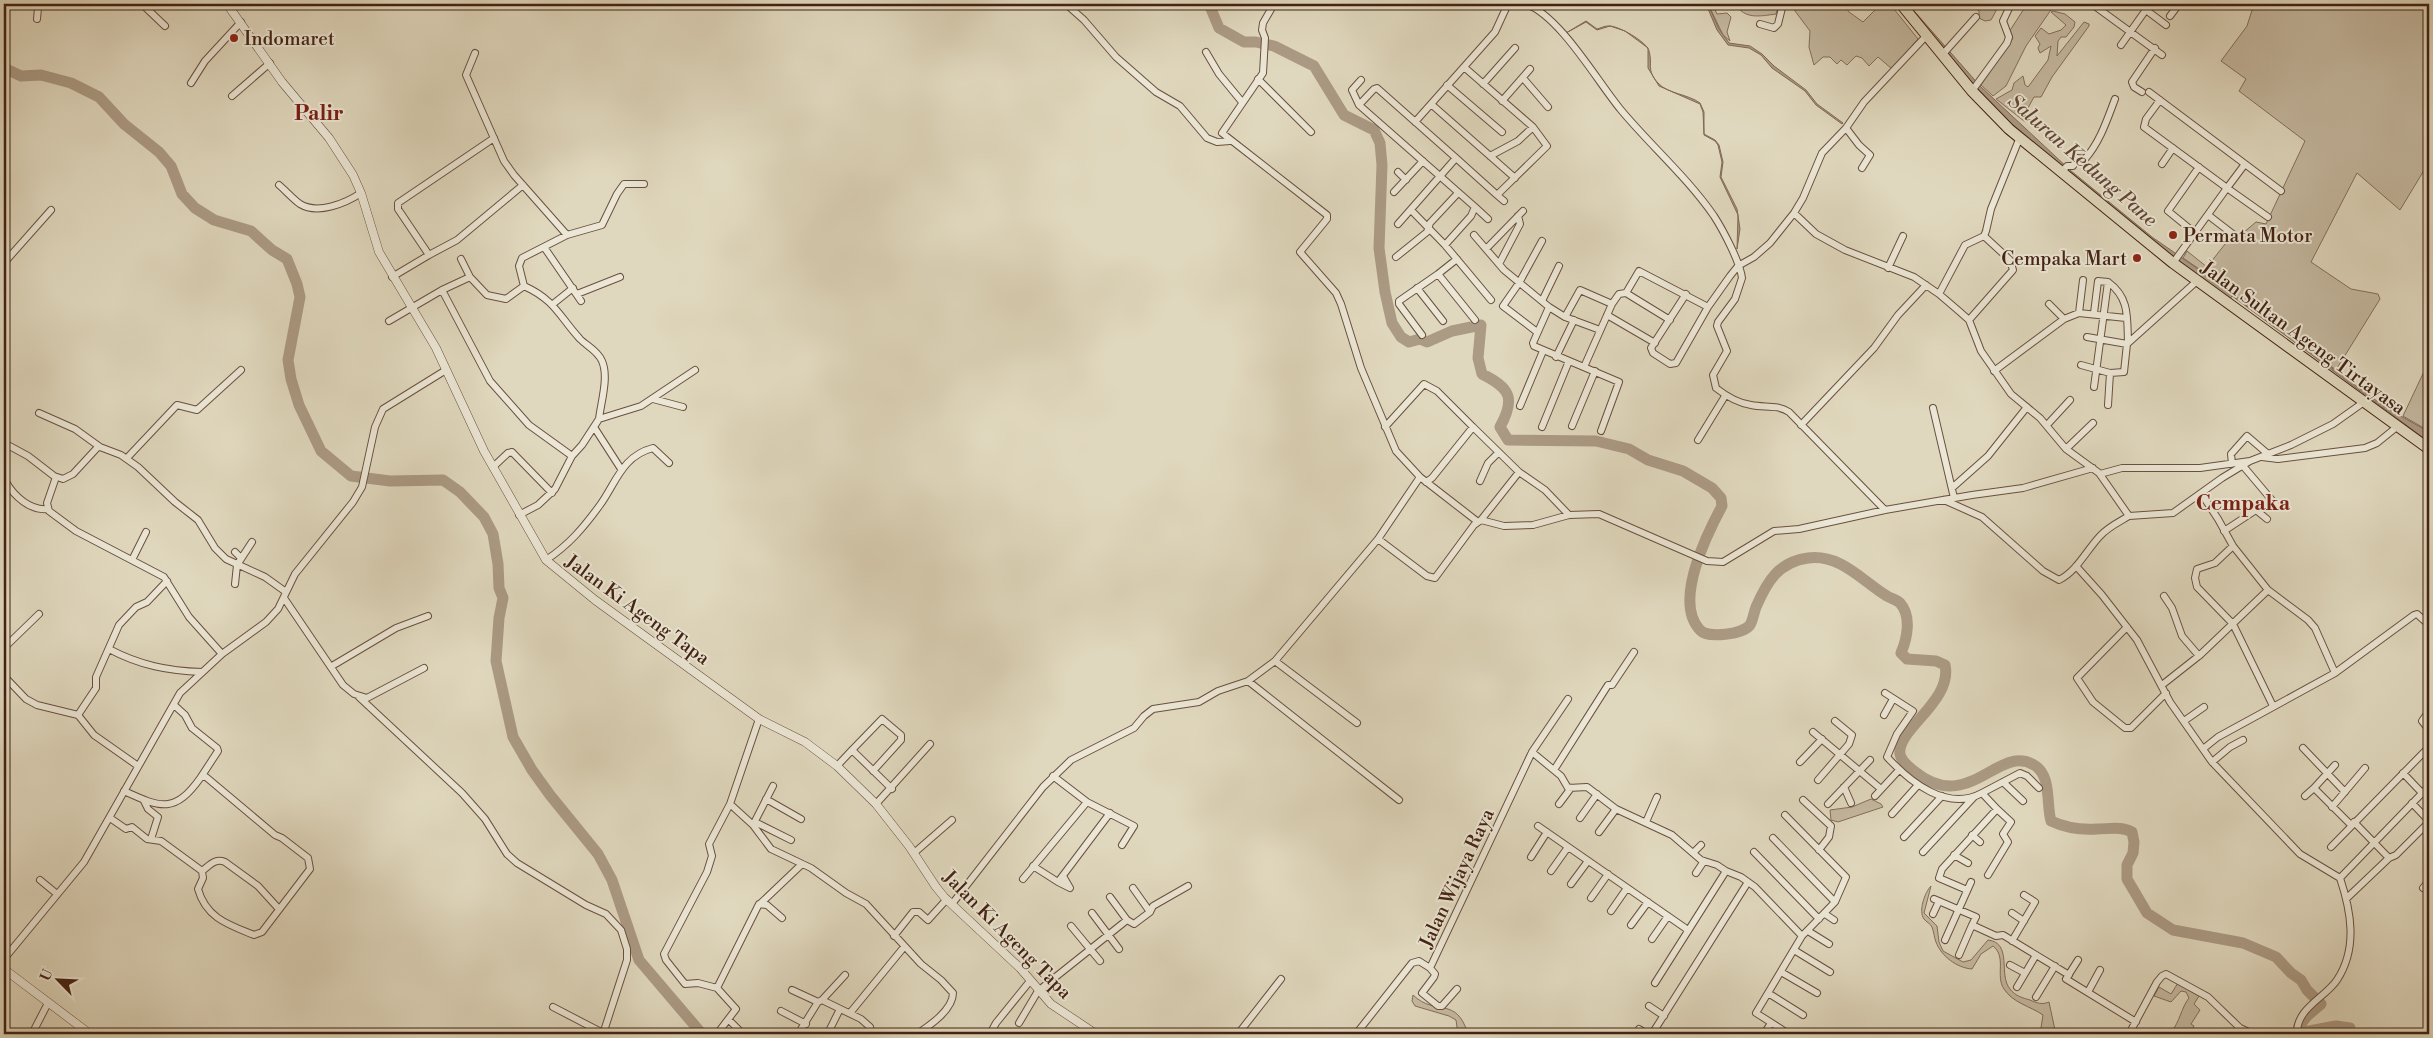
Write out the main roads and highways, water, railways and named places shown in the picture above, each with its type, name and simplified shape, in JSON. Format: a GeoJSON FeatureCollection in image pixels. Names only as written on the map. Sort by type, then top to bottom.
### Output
{"type":"FeatureCollection","features":[{"type":"Feature","properties":{"kind":"main road","name":"Jalan Sultan Ageng Tirtayasa"},"geometry":{"type":"LineString","coordinates":[[1901,4],[1927,35],[1945,52],[1999,120],[2020,138],[2064,170],[2176,260],[2197,281],[2429,449]]}},
{"type":"Feature","properties":{"kind":"waterway"},"geometry":{"type":"LineString","coordinates":[[1209,4],[1219,28],[1244,42],[1256,42],[1274,46],[1314,66],[1344,115],[1374,130],[1380,143],[1382,165],[1379,248],[1385,292],[1392,323],[1401,337],[1409,342],[1420,339],[1427,342],[1452,331],[1481,325],[1478,358],[1482,374],[1499,384],[1508,395],[1508,408],[1500,427],[1508,440],[1596,441],[1629,449],[1648,460],[1683,471],[1712,488],[1721,498],[1722,506],[1701,550],[1691,586],[1690,603],[1693,618],[1700,630],[1704,633],[1717,635],[1733,633],[1746,628],[1750,625],[1756,607],[1769,582],[1781,569],[1789,564],[1808,558],[1820,558],[1841,564],[1887,596],[1899,602],[1904,608],[1907,628],[1901,653],[1907,659],[1936,661],[1945,665],[1945,678],[1941,691],[1906,735],[1901,745],[1900,754],[1908,766],[1933,783],[1951,786],[1967,783],[2008,763],[2021,761],[2034,765],[2044,776],[2051,821],[2074,828],[2120,828],[2132,832],[2134,842],[2133,853],[2127,865],[2127,879],[2147,913],[2173,930],[2243,943],[2276,957],[2291,973],[2301,980],[2307,990],[2321,1004],[2299,1026],[2304,1032],[2336,1026],[2350,1028],[2351,1034]]}},
{"type":"Feature","properties":{"kind":"waterway"},"geometry":{"type":"LineString","coordinates":[[4,68],[21,76],[41,75],[71,83],[99,97],[124,124],[159,152],[171,166],[182,194],[195,208],[214,220],[251,231],[272,250],[287,259],[300,297],[288,360],[291,379],[299,405],[321,451],[351,476],[390,481],[443,480],[460,492],[484,517],[493,534],[498,564],[499,588],[503,598],[499,618],[496,661],[513,737],[532,770],[550,795],[598,854],[612,880],[639,960],[702,1034]]}},
{"type":"Feature","properties":{"kind":"place","name":"Indomaret"},"geometry":{"type":"Point","coordinates":[234,38]}},
{"type":"Feature","properties":{"kind":"place","name":"Permata Motor"},"geometry":{"type":"Point","coordinates":[2173,235]}},
{"type":"Feature","properties":{"kind":"place","name":"Cempaka Mart"},"geometry":{"type":"Point","coordinates":[2137,258]}},
{"type":"Feature","properties":{"kind":"district","name":"Palir"},"geometry":{"type":"Point","coordinates":[319,113]}},
{"type":"Feature","properties":{"kind":"district","name":"Cempaka"},"geometry":{"type":"Point","coordinates":[2243,503]}},
{"type":"Feature","properties":{"kind":"water label","name":"Saluran Kedung Pane"},"geometry":{"type":"Point","coordinates":[2083,160]}}]}
